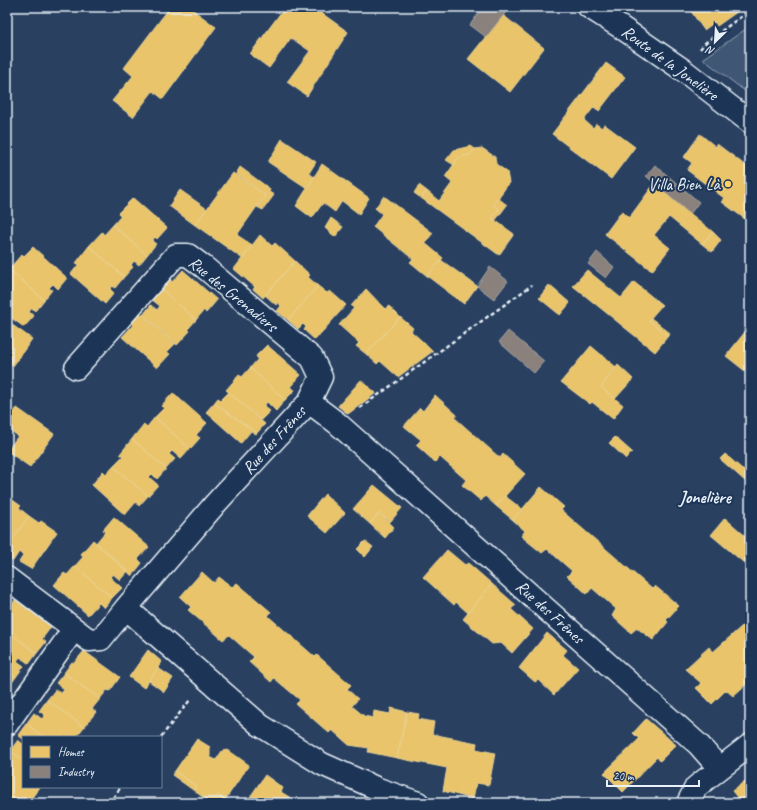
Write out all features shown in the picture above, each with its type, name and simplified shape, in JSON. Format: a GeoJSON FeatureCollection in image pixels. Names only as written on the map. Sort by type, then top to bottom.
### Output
{"type":"FeatureCollection","features":[{"type":"Feature","properties":{"kind":"street","name":"Route de la Jonelière"},"geometry":{"type":"LineString","coordinates":[[589,7],[683,70],[750,122]]}},
{"type":"Feature","properties":{"kind":"street","name":"Rue des Grenadiers"},"geometry":{"type":"LineString","coordinates":[[76,368],[176,255],[188,255],[204,266],[312,358],[321,377],[309,402]]}},
{"type":"Feature","properties":{"kind":"street","name":"Rue des Frênes"},"geometry":{"type":"LineString","coordinates":[[7,578],[89,640],[101,639],[216,503],[309,402],[337,423],[699,745],[719,768]]}},
{"type":"Feature","properties":{"kind":"street"},"geometry":{"type":"LineString","coordinates":[[126,608],[260,725],[322,764],[378,789],[418,803]]}},
{"type":"Feature","properties":{"kind":"street"},"geometry":{"type":"LineString","coordinates":[[7,724],[74,629]]}},
{"type":"Feature","properties":{"kind":"street"},"geometry":{"type":"LineString","coordinates":[[688,803],[696,787],[750,745]]}},
{"type":"Feature","properties":{"kind":"path"},"geometry":{"type":"LineString","coordinates":[[683,70],[704,43],[750,10]]}},
{"type":"Feature","properties":{"kind":"path"},"geometry":{"type":"LineString","coordinates":[[337,423],[532,286]]}},
{"type":"Feature","properties":{"kind":"path"},"geometry":{"type":"LineString","coordinates":[[162,736],[207,679]]}},
{"type":"Feature","properties":{"kind":"path"},"geometry":{"type":"LineString","coordinates":[[109,803],[121,788]]}},
{"type":"Feature","properties":{"kind":"shaded area"},"geometry":{"type":"Polygon","coordinates":[[[750,26],[750,95],[703,59],[750,26]]]}},
{"type":"Feature","properties":{"kind":"building: Homes"},"geometry":{"type":"Polygon","coordinates":[[[170,7],[189,7],[216,27],[163,99],[153,91],[133,117],[112,101],[133,76],[124,68],[170,7]]]}},
{"type":"Feature","properties":{"kind":"building: Homes"},"geometry":{"type":"Polygon","coordinates":[[[285,7],[313,7],[348,32],[307,96],[287,82],[310,51],[291,38],[269,68],[250,54],[285,7]]]}},
{"type":"Feature","properties":{"kind":"building: Homes"},"geometry":{"type":"Polygon","coordinates":[[[688,7],[744,7],[717,26],[715,22],[704,30],[688,7]]]}},
{"type":"Feature","properties":{"kind":"building: Homes"},"geometry":{"type":"Polygon","coordinates":[[[503,15],[544,48],[510,92],[468,59],[503,15]]]}},
{"type":"Feature","properties":{"kind":"building: Homes"},"geometry":{"type":"Polygon","coordinates":[[[606,63],[625,77],[599,111],[594,107],[584,120],[593,128],[596,124],[602,128],[604,124],[635,147],[611,179],[552,134],[606,63]]]}},
{"type":"Feature","properties":{"kind":"building: Homes","name":"Villa Bien Là"},"geometry":{"type":"Polygon","coordinates":[[[700,134],[716,147],[717,144],[750,169],[750,219],[745,219],[722,202],[724,198],[687,170],[692,163],[684,157],[700,134]]]}},
{"type":"Feature","properties":{"kind":"building: Homes"},"geometry":{"type":"Polygon","coordinates":[[[282,139],[316,162],[309,173],[314,177],[307,188],[268,162],[282,139]]]}},
{"type":"Feature","properties":{"kind":"building: Homes"},"geometry":{"type":"Polygon","coordinates":[[[471,146],[475,149],[470,155],[459,157],[454,165],[446,160],[454,150],[471,146]]]}},
{"type":"Feature","properties":{"kind":"building: Homes"},"geometry":{"type":"Polygon","coordinates":[[[482,148],[495,157],[496,164],[507,172],[509,183],[493,205],[499,209],[492,218],[514,234],[499,255],[421,198],[427,191],[439,201],[452,183],[445,177],[459,157],[470,155],[475,149],[482,148]]]}},
{"type":"Feature","properties":{"kind":"building: Homes"},"geometry":{"type":"Polygon","coordinates":[[[322,164],[369,198],[359,214],[342,201],[335,212],[323,203],[312,218],[296,206],[322,164]]]}},
{"type":"Feature","properties":{"kind":"building: Homes"},"geometry":{"type":"Polygon","coordinates":[[[240,167],[270,189],[269,192],[274,195],[263,210],[257,207],[265,195],[236,174],[240,167]]]}},
{"type":"Feature","properties":{"kind":"building: Homes"},"geometry":{"type":"Polygon","coordinates":[[[233,173],[265,195],[237,235],[252,245],[243,259],[195,225],[233,173]]]}},
{"type":"Feature","properties":{"kind":"building: Homes"},"geometry":{"type":"Polygon","coordinates":[[[654,184],[713,232],[702,244],[669,217],[654,235],[670,248],[652,271],[605,234],[622,211],[629,218],[654,184]]]}},
{"type":"Feature","properties":{"kind":"building: Homes"},"geometry":{"type":"Polygon","coordinates":[[[419,185],[427,191],[421,198],[414,193],[419,185]]]}},
{"type":"Feature","properties":{"kind":"building: Homes"},"geometry":{"type":"Polygon","coordinates":[[[180,190],[207,209],[195,225],[169,206],[180,190]]]}},
{"type":"Feature","properties":{"kind":"building: Homes"},"geometry":{"type":"Polygon","coordinates":[[[384,196],[433,233],[425,243],[443,258],[427,276],[410,262],[413,259],[373,227],[382,214],[375,208],[384,196]]]}},
{"type":"Feature","properties":{"kind":"building: Homes"},"geometry":{"type":"Polygon","coordinates":[[[133,198],[167,228],[157,239],[155,237],[152,241],[156,244],[147,255],[113,225],[121,216],[118,213],[133,198]]]}},
{"type":"Feature","properties":{"kind":"building: Homes"},"geometry":{"type":"Polygon","coordinates":[[[498,198],[507,205],[495,221],[492,218],[499,209],[493,205],[498,198]]]}},
{"type":"Feature","properties":{"kind":"building: Homes"},"geometry":{"type":"Polygon","coordinates":[[[331,218],[343,227],[335,237],[325,228],[331,218]]]}},
{"type":"Feature","properties":{"kind":"building: Homes"},"geometry":{"type":"Polygon","coordinates":[[[113,225],[147,255],[139,265],[134,261],[131,265],[133,267],[124,277],[89,246],[102,232],[104,235],[113,225]]]}},
{"type":"Feature","properties":{"kind":"building: Homes"},"geometry":{"type":"Polygon","coordinates":[[[713,232],[721,240],[712,252],[702,244],[713,232]]]}},
{"type":"Feature","properties":{"kind":"building: Homes"},"geometry":{"type":"Polygon","coordinates":[[[260,235],[272,246],[275,243],[295,261],[263,298],[253,289],[255,287],[234,269],[260,235]]]}},
{"type":"Feature","properties":{"kind":"building: Homes"},"geometry":{"type":"Polygon","coordinates":[[[89,246],[124,277],[115,288],[112,286],[110,289],[114,293],[105,304],[71,274],[79,264],[76,263],[89,246]]]}},
{"type":"Feature","properties":{"kind":"building: Homes"},"geometry":{"type":"Polygon","coordinates":[[[33,247],[67,278],[58,289],[53,284],[49,288],[52,290],[44,300],[9,269],[22,254],[24,256],[33,247]]]}},
{"type":"Feature","properties":{"kind":"building: Homes"},"geometry":{"type":"Polygon","coordinates":[[[441,260],[477,286],[464,304],[427,276],[441,260]]]}},
{"type":"Feature","properties":{"kind":"building: Homes"},"geometry":{"type":"Polygon","coordinates":[[[295,261],[310,275],[308,277],[318,286],[288,320],[277,311],[281,306],[278,302],[276,305],[265,295],[295,261]]]}},
{"type":"Feature","properties":{"kind":"building: Homes"},"geometry":{"type":"Polygon","coordinates":[[[9,269],[44,300],[35,311],[32,308],[29,312],[34,316],[24,327],[7,315],[7,271],[9,269]]]}},
{"type":"Feature","properties":{"kind":"building: Homes"},"geometry":{"type":"Polygon","coordinates":[[[183,270],[217,300],[206,313],[204,310],[196,320],[160,288],[170,279],[172,282],[183,270]]]}},
{"type":"Feature","properties":{"kind":"building: Homes"},"geometry":{"type":"Polygon","coordinates":[[[587,270],[621,298],[634,282],[662,305],[649,320],[668,336],[655,352],[573,286],[587,270]]]}},
{"type":"Feature","properties":{"kind":"building: Homes"},"geometry":{"type":"Polygon","coordinates":[[[549,285],[570,303],[560,315],[539,298],[549,285]]]}},
{"type":"Feature","properties":{"kind":"building: Homes"},"geometry":{"type":"Polygon","coordinates":[[[318,286],[327,293],[330,291],[346,305],[315,340],[304,330],[306,327],[303,324],[298,329],[288,320],[318,286]]]}},
{"type":"Feature","properties":{"kind":"building: Homes"},"geometry":{"type":"Polygon","coordinates":[[[160,288],[196,320],[188,329],[190,331],[177,345],[143,315],[151,305],[157,310],[160,306],[151,299],[160,288]]]}},
{"type":"Feature","properties":{"kind":"building: Homes"},"geometry":{"type":"Polygon","coordinates":[[[366,289],[385,309],[389,306],[400,317],[366,354],[356,346],[359,343],[339,325],[354,308],[351,306],[366,289]]]}},
{"type":"Feature","properties":{"kind":"building: Homes"},"geometry":{"type":"Polygon","coordinates":[[[139,312],[175,344],[167,352],[170,354],[157,368],[122,337],[133,325],[130,322],[139,312]]]}},
{"type":"Feature","properties":{"kind":"building: Homes"},"geometry":{"type":"Polygon","coordinates":[[[400,317],[413,328],[411,331],[433,351],[398,377],[380,361],[377,364],[366,354],[400,317]]]}},
{"type":"Feature","properties":{"kind":"building: Homes"},"geometry":{"type":"Polygon","coordinates":[[[651,318],[670,333],[668,336],[649,320],[651,318]]]}},
{"type":"Feature","properties":{"kind":"building: Homes"},"geometry":{"type":"Polygon","coordinates":[[[11,324],[32,339],[13,366],[7,362],[7,329],[11,324]]]}},
{"type":"Feature","properties":{"kind":"building: Homes"},"geometry":{"type":"Polygon","coordinates":[[[745,332],[750,336],[750,375],[726,356],[745,332]]]}},
{"type":"Feature","properties":{"kind":"building: Homes"},"geometry":{"type":"Polygon","coordinates":[[[267,345],[301,375],[290,387],[295,390],[285,400],[250,368],[258,359],[256,356],[267,345]]]}},
{"type":"Feature","properties":{"kind":"building: Homes"},"geometry":{"type":"Polygon","coordinates":[[[591,346],[616,367],[601,387],[623,405],[613,419],[592,402],[590,404],[561,382],[591,346]]]}},
{"type":"Feature","properties":{"kind":"building: Homes"},"geometry":{"type":"Polygon","coordinates":[[[618,365],[633,379],[615,399],[601,387],[618,365]]]}},
{"type":"Feature","properties":{"kind":"building: Homes"},"geometry":{"type":"Polygon","coordinates":[[[250,368],[285,400],[276,411],[267,402],[264,406],[270,411],[261,420],[226,390],[239,375],[242,377],[250,368]]]}},
{"type":"Feature","properties":{"kind":"building: Homes"},"geometry":{"type":"Polygon","coordinates":[[[361,380],[376,393],[348,414],[338,406],[361,380]]]}},
{"type":"Feature","properties":{"kind":"building: Homes"},"geometry":{"type":"Polygon","coordinates":[[[229,392],[265,424],[257,433],[214,403],[218,398],[221,400],[229,392]]]}},
{"type":"Feature","properties":{"kind":"building: Homes"},"geometry":{"type":"Polygon","coordinates":[[[173,393],[207,423],[196,435],[200,438],[190,449],[155,417],[164,408],[161,406],[173,393]]]}},
{"type":"Feature","properties":{"kind":"building: Homes"},"geometry":{"type":"Polygon","coordinates":[[[435,395],[457,415],[455,418],[500,458],[503,454],[525,474],[496,506],[485,496],[481,501],[462,485],[466,480],[440,457],[435,462],[416,445],[421,440],[404,426],[420,408],[423,411],[435,395]]]}},
{"type":"Feature","properties":{"kind":"building: Homes"},"geometry":{"type":"Polygon","coordinates":[[[214,403],[257,433],[256,434],[251,431],[241,443],[206,412],[214,403]]]}},
{"type":"Feature","properties":{"kind":"building: Homes"},"geometry":{"type":"Polygon","coordinates":[[[17,408],[54,434],[30,467],[7,451],[18,436],[7,428],[7,421],[17,408]]]}},
{"type":"Feature","properties":{"kind":"building: Homes"},"geometry":{"type":"Polygon","coordinates":[[[155,417],[190,449],[181,459],[172,451],[169,454],[175,459],[166,469],[132,439],[144,424],[147,427],[155,417]]]}},
{"type":"Feature","properties":{"kind":"building: Homes"},"geometry":{"type":"Polygon","coordinates":[[[615,437],[632,452],[626,459],[609,443],[615,437]]]}},
{"type":"Feature","properties":{"kind":"building: Homes"},"geometry":{"type":"Polygon","coordinates":[[[132,439],[166,469],[157,479],[152,474],[149,477],[158,485],[148,496],[113,466],[123,456],[120,454],[132,439]]]}},
{"type":"Feature","properties":{"kind":"building: Homes"},"geometry":{"type":"Polygon","coordinates":[[[725,454],[749,475],[745,481],[720,459],[725,454]]]}},
{"type":"Feature","properties":{"kind":"building: Homes"},"geometry":{"type":"Polygon","coordinates":[[[113,466],[148,496],[139,506],[136,502],[125,515],[92,485],[103,471],[106,474],[113,466]]]}},
{"type":"Feature","properties":{"kind":"building: Homes"},"geometry":{"type":"Polygon","coordinates":[[[374,485],[402,508],[390,522],[379,513],[370,524],[353,509],[374,485]]]}},
{"type":"Feature","properties":{"kind":"building: Homes"},"geometry":{"type":"Polygon","coordinates":[[[541,487],[564,507],[561,510],[652,589],[655,586],[679,606],[666,620],[668,622],[653,640],[637,628],[631,633],[612,616],[616,609],[592,588],[587,594],[567,576],[572,571],[547,549],[542,553],[521,536],[525,531],[513,520],[541,487]]]}},
{"type":"Feature","properties":{"kind":"building: Homes"},"geometry":{"type":"Polygon","coordinates":[[[325,494],[345,513],[327,533],[307,516],[325,494]]]}},
{"type":"Feature","properties":{"kind":"building: Homes"},"geometry":{"type":"Polygon","coordinates":[[[7,496],[21,506],[19,508],[29,516],[7,547],[7,496]]]}},
{"type":"Feature","properties":{"kind":"building: Homes"},"geometry":{"type":"Polygon","coordinates":[[[505,496],[522,509],[513,520],[496,506],[505,496]]]}},
{"type":"Feature","properties":{"kind":"building: Homes"},"geometry":{"type":"Polygon","coordinates":[[[379,513],[394,527],[385,538],[370,524],[379,513]]]}},
{"type":"Feature","properties":{"kind":"building: Homes"},"geometry":{"type":"Polygon","coordinates":[[[29,516],[39,523],[41,521],[57,532],[31,569],[19,562],[23,556],[19,552],[13,561],[7,557],[7,547],[29,516]]]}},
{"type":"Feature","properties":{"kind":"building: Homes"},"geometry":{"type":"Polygon","coordinates":[[[114,517],[149,547],[138,559],[142,563],[132,576],[96,543],[105,532],[103,530],[114,517]]]}},
{"type":"Feature","properties":{"kind":"building: Homes"},"geometry":{"type":"Polygon","coordinates":[[[725,518],[750,540],[750,568],[711,535],[725,518]]]}},
{"type":"Feature","properties":{"kind":"building: Homes"},"geometry":{"type":"Polygon","coordinates":[[[93,540],[128,571],[120,580],[113,574],[110,577],[122,588],[112,598],[75,566],[83,557],[81,554],[93,540]]]}},
{"type":"Feature","properties":{"kind":"building: Homes"},"geometry":{"type":"Polygon","coordinates":[[[365,541],[373,547],[365,557],[357,549],[365,541]]]}},
{"type":"Feature","properties":{"kind":"building: Homes"},"geometry":{"type":"Polygon","coordinates":[[[447,550],[465,565],[468,563],[492,584],[468,613],[456,602],[454,605],[423,577],[447,550]]]}},
{"type":"Feature","properties":{"kind":"building: Homes"},"geometry":{"type":"Polygon","coordinates":[[[75,566],[112,598],[104,608],[99,603],[88,615],[54,585],[64,573],[67,575],[75,566]]]}},
{"type":"Feature","properties":{"kind":"building: Homes"},"geometry":{"type":"Polygon","coordinates":[[[202,572],[214,583],[219,577],[232,587],[237,583],[271,612],[268,616],[315,657],[317,655],[351,685],[347,689],[358,699],[352,706],[364,716],[373,718],[374,711],[390,714],[391,708],[407,712],[397,758],[368,752],[369,748],[349,745],[332,730],[329,733],[296,704],[300,700],[274,678],[271,682],[249,662],[254,657],[229,635],[223,640],[188,610],[191,607],[180,597],[202,572]]]}},
{"type":"Feature","properties":{"kind":"building: Homes"},"geometry":{"type":"Polygon","coordinates":[[[492,584],[516,605],[511,609],[533,629],[512,653],[501,643],[492,644],[463,619],[492,584]]]}},
{"type":"Feature","properties":{"kind":"building: Homes"},"geometry":{"type":"Polygon","coordinates":[[[15,600],[51,627],[42,639],[46,642],[37,653],[7,631],[7,612],[15,600]]]}},
{"type":"Feature","properties":{"kind":"building: Homes"},"geometry":{"type":"Polygon","coordinates":[[[750,619],[750,671],[748,672],[750,675],[750,681],[733,696],[726,690],[712,704],[696,688],[701,683],[685,669],[709,647],[713,652],[750,619]]]}},
{"type":"Feature","properties":{"kind":"building: Homes"},"geometry":{"type":"Polygon","coordinates":[[[7,631],[37,653],[29,664],[20,657],[17,661],[24,666],[16,677],[7,671],[7,631]]]}},
{"type":"Feature","properties":{"kind":"building: Homes"},"geometry":{"type":"Polygon","coordinates":[[[547,633],[567,650],[563,655],[578,668],[554,695],[538,680],[535,682],[519,668],[547,633]]]}},
{"type":"Feature","properties":{"kind":"building: Homes"},"geometry":{"type":"Polygon","coordinates":[[[148,650],[162,662],[144,688],[129,677],[148,650]]]}},
{"type":"Feature","properties":{"kind":"building: Homes"},"geometry":{"type":"Polygon","coordinates":[[[84,651],[120,677],[110,691],[107,690],[100,699],[64,673],[72,662],[74,663],[84,651]]]}},
{"type":"Feature","properties":{"kind":"building: Homes"},"geometry":{"type":"Polygon","coordinates":[[[158,668],[173,678],[164,692],[149,681],[158,668]]]}},
{"type":"Feature","properties":{"kind":"building: Homes"},"geometry":{"type":"Polygon","coordinates":[[[7,671],[16,677],[8,688],[7,687],[7,671]]]}},
{"type":"Feature","properties":{"kind":"building: Homes"},"geometry":{"type":"Polygon","coordinates":[[[64,673],[100,699],[92,709],[96,712],[84,727],[47,700],[55,690],[62,693],[64,689],[56,683],[64,673]]]}},
{"type":"Feature","properties":{"kind":"building: Homes"},"geometry":{"type":"Polygon","coordinates":[[[47,700],[84,727],[77,736],[43,736],[26,724],[34,713],[42,719],[45,715],[39,711],[47,700]]]}},
{"type":"Feature","properties":{"kind":"building: Homes"},"geometry":{"type":"Polygon","coordinates":[[[407,712],[419,714],[418,719],[434,722],[432,734],[477,743],[476,749],[495,753],[489,785],[476,783],[473,799],[443,791],[447,768],[397,758],[407,712]]]}},
{"type":"Feature","properties":{"kind":"building: Homes"},"geometry":{"type":"Polygon","coordinates":[[[646,719],[676,745],[660,761],[657,757],[623,792],[604,773],[639,739],[633,733],[646,719]]]}},
{"type":"Feature","properties":{"kind":"building: Homes"},"geometry":{"type":"Polygon","coordinates":[[[26,724],[43,736],[22,736],[22,738],[18,735],[26,724]]]}},
{"type":"Feature","properties":{"kind":"building: Homes"},"geometry":{"type":"Polygon","coordinates":[[[197,739],[210,747],[210,757],[216,760],[222,751],[228,750],[249,765],[225,800],[218,795],[211,803],[193,790],[196,786],[175,771],[197,739]]]}},
{"type":"Feature","properties":{"kind":"building: Homes"},"geometry":{"type":"Polygon","coordinates":[[[18,740],[22,743],[22,759],[10,751],[18,740]]]}},
{"type":"Feature","properties":{"kind":"building: Homes"},"geometry":{"type":"Polygon","coordinates":[[[8,749],[22,759],[22,788],[39,788],[30,800],[27,798],[24,803],[13,803],[7,799],[8,749]]]}},
{"type":"Feature","properties":{"kind":"building: Homes"},"geometry":{"type":"Polygon","coordinates":[[[175,771],[196,786],[193,790],[172,775],[175,771]]]}},
{"type":"Feature","properties":{"kind":"building: Homes"},"geometry":{"type":"Polygon","coordinates":[[[265,775],[283,788],[281,792],[299,803],[246,803],[265,775]]]}},
{"type":"Feature","properties":{"kind":"building: Homes"},"geometry":{"type":"Polygon","coordinates":[[[749,778],[750,803],[740,803],[741,802],[732,791],[749,778]]]}},
{"type":"Feature","properties":{"kind":"building: Homes"},"geometry":{"type":"Polygon","coordinates":[[[218,795],[225,800],[223,803],[212,803],[218,795]]]}},
{"type":"Feature","properties":{"kind":"building: Industry"},"geometry":{"type":"Polygon","coordinates":[[[483,7],[510,7],[486,37],[470,25],[483,7]]]}},
{"type":"Feature","properties":{"kind":"building: Industry"},"geometry":{"type":"Polygon","coordinates":[[[655,165],[699,202],[690,214],[646,176],[655,165]]]}},
{"type":"Feature","properties":{"kind":"building: Industry"},"geometry":{"type":"Polygon","coordinates":[[[597,252],[614,267],[606,278],[588,264],[597,252]]]}},
{"type":"Feature","properties":{"kind":"building: Industry"},"geometry":{"type":"Polygon","coordinates":[[[490,267],[508,281],[494,299],[477,286],[490,267]]]}},
{"type":"Feature","properties":{"kind":"building: Industry"},"geometry":{"type":"Polygon","coordinates":[[[508,331],[544,361],[534,373],[499,342],[508,331]]]}},
{"type":"Feature","properties":{"kind":"place","name":"Villa Bien Là"},"geometry":{"type":"Point","coordinates":[728,184]}},
{"type":"Feature","properties":{"kind":"district","name":"Jonelière"},"geometry":{"type":"Point","coordinates":[705,497]}}]}
